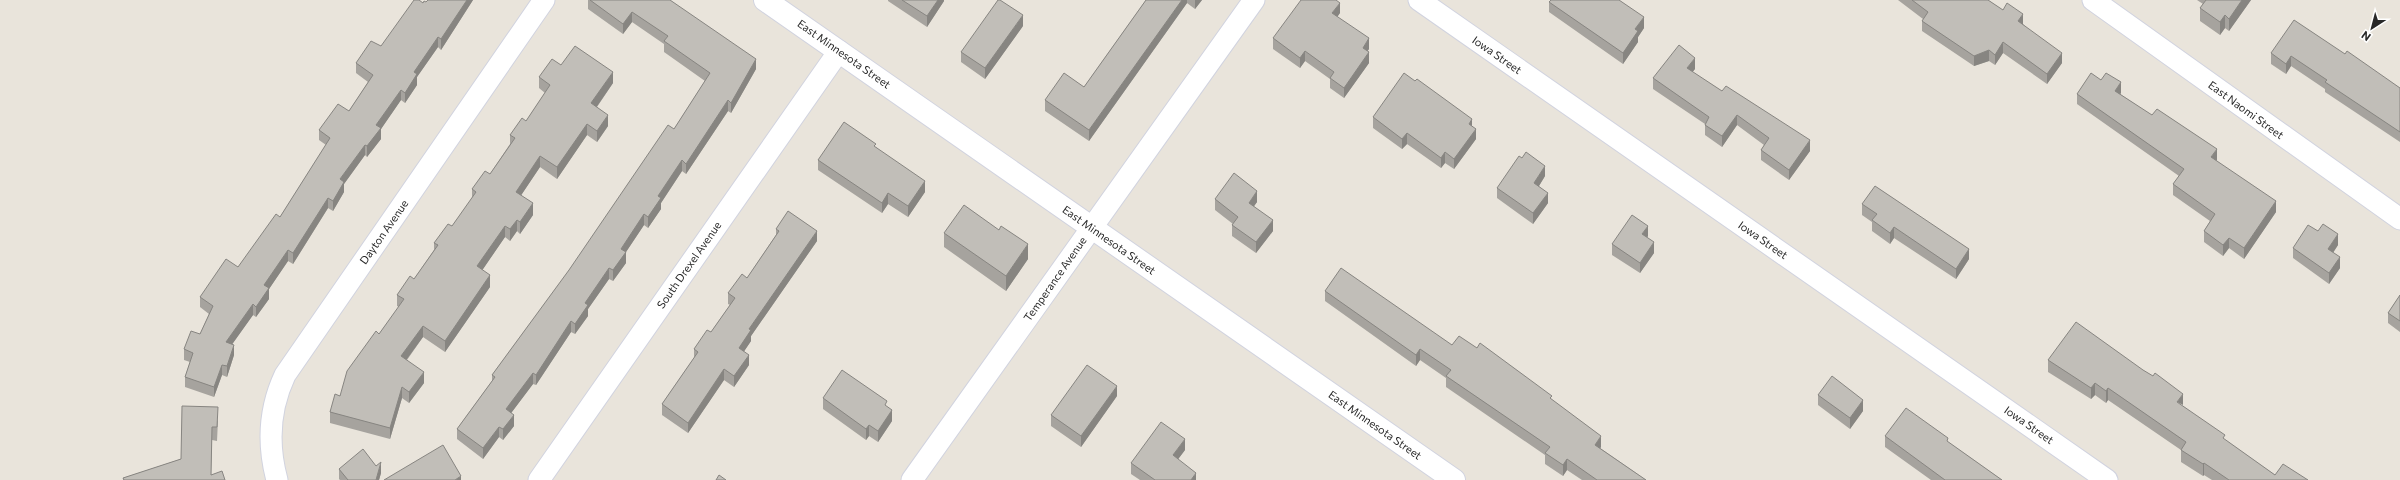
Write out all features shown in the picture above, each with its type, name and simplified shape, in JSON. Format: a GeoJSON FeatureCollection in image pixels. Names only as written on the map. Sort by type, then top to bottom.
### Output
{"type":"FeatureCollection","features":[{"type":"Feature","properties":{"kind":"street","name":"Dayton Avenue"},"geometry":{"type":"LineString","coordinates":[[277,480],[271,453],[270,430],[277,395],[286,375],[544,0]]}},
{"type":"Feature","properties":{"kind":"street","name":"East Minnesota Street"},"geometry":{"type":"LineString","coordinates":[[765,0],[1454,480]]}},
{"type":"Feature","properties":{"kind":"street","name":"Temperance Avenue"},"geometry":{"type":"LineString","coordinates":[[912,480],[1254,0]]}},
{"type":"Feature","properties":{"kind":"street","name":"Iowa Street"},"geometry":{"type":"LineString","coordinates":[[1419,0],[2107,480]]}},
{"type":"Feature","properties":{"kind":"street","name":"East Naomi Street"},"geometry":{"type":"LineString","coordinates":[[2093,0],[2400,219]]}},
{"type":"Feature","properties":{"kind":"street","name":"South Drexel Avenue"},"geometry":{"type":"LineString","coordinates":[[539,480],[839,51]]}},
{"type":"Feature","properties":{"kind":"building"},"geometry":{"type":"Polygon","coordinates":[[[414,0],[419,0],[423,3],[424,1],[426,2],[428,0],[467,0],[441,39],[438,37],[414,72],[417,74],[405,93],[401,90],[376,125],[381,128],[367,146],[365,145],[340,179],[344,182],[333,201],[328,198],[293,253],[288,250],[264,285],[269,288],[256,307],[253,304],[226,342],[234,345],[227,366],[222,365],[214,387],[185,377],[193,353],[184,349],[191,331],[200,334],[213,306],[200,297],[226,259],[238,267],[276,214],[280,217],[330,138],[319,130],[338,104],[349,111],[373,75],[356,63],[371,41],[381,46],[414,0]]]}},
{"type":"Feature","properties":{"kind":"building"},"geometry":{"type":"Polygon","coordinates":[[[590,0],[670,0],[756,59],[731,103],[728,100],[686,164],[682,160],[658,196],[661,198],[648,217],[644,214],[621,249],[626,252],[613,270],[609,268],[585,303],[588,305],[575,324],[571,321],[536,375],[533,373],[506,409],[514,415],[503,429],[499,427],[483,448],[457,429],[495,377],[492,375],[569,270],[668,125],[674,129],[710,73],[664,41],[668,36],[632,12],[623,24],[590,0]]]}},
{"type":"Feature","properties":{"kind":"building"},"geometry":{"type":"Polygon","coordinates":[[[902,0],[938,0],[927,16],[902,0]]]}},
{"type":"Feature","properties":{"kind":"building"},"geometry":{"type":"Polygon","coordinates":[[[998,0],[1023,15],[985,68],[961,52],[998,0]]]}},
{"type":"Feature","properties":{"kind":"building"},"geometry":{"type":"Polygon","coordinates":[[[1146,0],[1182,0],[1089,130],[1045,100],[1064,73],[1084,87],[1146,0]]]}},
{"type":"Feature","properties":{"kind":"building"},"geometry":{"type":"Polygon","coordinates":[[[1301,0],[1336,0],[1340,3],[1332,13],[1369,38],[1363,48],[1369,52],[1344,88],[1330,78],[1334,72],[1305,51],[1300,58],[1273,38],[1301,0]]]}},
{"type":"Feature","properties":{"kind":"building"},"geometry":{"type":"Polygon","coordinates":[[[1551,0],[1619,0],[1644,17],[1635,29],[1638,31],[1623,53],[1549,2],[1551,0]]]}},
{"type":"Feature","properties":{"kind":"building"},"geometry":{"type":"Polygon","coordinates":[[[1912,0],[1988,0],[2003,10],[2007,3],[2023,14],[2018,21],[2062,53],[2047,74],[2003,42],[1995,55],[1989,50],[1974,56],[1922,21],[1928,12],[1912,0]]]}},
{"type":"Feature","properties":{"kind":"building"},"geometry":{"type":"Polygon","coordinates":[[[2206,0],[2242,0],[2229,19],[2225,15],[2220,22],[2200,8],[2206,0]]]}},
{"type":"Feature","properties":{"kind":"building"},"geometry":{"type":"Polygon","coordinates":[[[2294,20],[2345,54],[2347,51],[2400,88],[2400,132],[2325,82],[2327,80],[2291,56],[2286,64],[2271,53],[2294,20]]]}},
{"type":"Feature","properties":{"kind":"building"},"geometry":{"type":"Polygon","coordinates":[[[1679,45],[1695,58],[1687,68],[1722,91],[1726,86],[1810,140],[1789,170],[1761,150],[1769,138],[1737,115],[1722,136],[1705,125],[1709,117],[1653,78],[1679,45]]]}},
{"type":"Feature","properties":{"kind":"building"},"geometry":{"type":"Polygon","coordinates":[[[575,46],[613,72],[591,103],[608,115],[597,131],[587,124],[557,167],[540,156],[516,192],[533,203],[520,222],[517,220],[510,229],[505,226],[477,266],[490,275],[445,341],[423,326],[401,356],[424,372],[409,392],[402,387],[390,428],[330,412],[335,394],[340,396],[347,371],[376,331],[379,334],[404,299],[397,295],[410,276],[414,279],[438,245],[434,243],[448,224],[452,226],[476,192],[472,189],[485,171],[490,174],[515,138],[510,135],[522,118],[526,121],[550,85],[539,77],[552,59],[561,65],[575,46]]]}},
{"type":"Feature","properties":{"kind":"building"},"geometry":{"type":"Polygon","coordinates":[[[1404,73],[1415,81],[1417,79],[1472,119],[1469,124],[1476,129],[1454,159],[1445,152],[1441,158],[1407,133],[1402,139],[1373,117],[1404,73]]]}},
{"type":"Feature","properties":{"kind":"building"},"geometry":{"type":"Polygon","coordinates":[[[2091,73],[2101,80],[2106,73],[2121,82],[2115,91],[2152,115],[2157,109],[2217,149],[2211,157],[2276,201],[2244,248],[2229,238],[2223,245],[2204,231],[2215,214],[2173,184],[2184,169],[2077,94],[2091,73]]]}},
{"type":"Feature","properties":{"kind":"building"},"geometry":{"type":"Polygon","coordinates":[[[844,122],[876,144],[874,146],[925,181],[908,206],[888,193],[882,203],[818,160],[844,122]]]}},
{"type":"Feature","properties":{"kind":"building"},"geometry":{"type":"Polygon","coordinates":[[[1526,152],[1545,166],[1534,183],[1548,193],[1533,213],[1497,188],[1519,156],[1522,158],[1526,152]]]}},
{"type":"Feature","properties":{"kind":"building"},"geometry":{"type":"Polygon","coordinates":[[[1234,173],[1257,191],[1249,203],[1273,220],[1256,242],[1232,225],[1238,217],[1215,199],[1234,173]]]}},
{"type":"Feature","properties":{"kind":"building"},"geometry":{"type":"Polygon","coordinates":[[[1875,186],[1969,249],[1956,269],[1894,227],[1890,233],[1872,220],[1877,214],[1862,204],[1875,186]]]}},
{"type":"Feature","properties":{"kind":"building"},"geometry":{"type":"Polygon","coordinates":[[[964,205],[999,230],[1001,226],[1028,244],[1006,276],[944,233],[964,205]]]}},
{"type":"Feature","properties":{"kind":"building"},"geometry":{"type":"Polygon","coordinates":[[[788,211],[817,231],[749,329],[751,330],[739,348],[749,355],[734,376],[724,369],[688,423],[662,404],[698,352],[694,349],[707,330],[711,332],[735,298],[728,293],[742,274],[747,278],[779,231],[776,229],[788,211]]]}},
{"type":"Feature","properties":{"kind":"building"},"geometry":{"type":"Polygon","coordinates":[[[1632,215],[1648,226],[1642,234],[1654,242],[1640,263],[1612,244],[1632,215]]]}},
{"type":"Feature","properties":{"kind":"building"},"geometry":{"type":"Polygon","coordinates":[[[2323,224],[2338,234],[2328,249],[2340,257],[2329,273],[2293,248],[2308,225],[2318,231],[2323,224]]]}},
{"type":"Feature","properties":{"kind":"building"},"geometry":{"type":"Polygon","coordinates":[[[1341,268],[1452,345],[1459,336],[1477,348],[1480,343],[1552,396],[1550,398],[1601,436],[1595,445],[1646,480],[1597,480],[1567,459],[1563,465],[1545,453],[1550,447],[1446,376],[1451,370],[1420,349],[1416,355],[1325,291],[1341,268]]]}},
{"type":"Feature","properties":{"kind":"building"},"geometry":{"type":"Polygon","coordinates":[[[2400,295],[2400,321],[2388,313],[2400,295]]]}},
{"type":"Feature","properties":{"kind":"building"},"geometry":{"type":"Polygon","coordinates":[[[2076,322],[2143,370],[2153,376],[2155,373],[2183,394],[2177,402],[2225,435],[2223,438],[2275,475],[2283,464],[2308,480],[2229,480],[2181,450],[2186,442],[2108,388],[2106,391],[2095,383],[2091,388],[2048,360],[2076,322]]]}},
{"type":"Feature","properties":{"kind":"building"},"geometry":{"type":"Polygon","coordinates":[[[1087,365],[1117,386],[1081,436],[1051,415],[1087,365]]]}},
{"type":"Feature","properties":{"kind":"building"},"geometry":{"type":"Polygon","coordinates":[[[842,370],[887,401],[885,405],[892,410],[878,431],[869,425],[866,429],[823,398],[842,370]]]}},
{"type":"Feature","properties":{"kind":"building"},"geometry":{"type":"Polygon","coordinates":[[[1832,376],[1863,400],[1850,418],[1818,395],[1832,376]]]}},
{"type":"Feature","properties":{"kind":"building"},"geometry":{"type":"Polygon","coordinates":[[[182,406],[218,407],[217,427],[212,427],[211,475],[222,471],[225,480],[124,480],[123,478],[181,459],[182,406]]]}},
{"type":"Feature","properties":{"kind":"building"},"geometry":{"type":"Polygon","coordinates":[[[1906,408],[1948,438],[1947,441],[2002,480],[1945,480],[1885,436],[1906,408]]]}},
{"type":"Feature","properties":{"kind":"building"},"geometry":{"type":"Polygon","coordinates":[[[1161,422],[1185,439],[1173,455],[1196,473],[1191,480],[1155,480],[1131,463],[1161,422]]]}},
{"type":"Feature","properties":{"kind":"building"},"geometry":{"type":"Polygon","coordinates":[[[443,445],[461,476],[455,480],[384,480],[443,445]]]}},
{"type":"Feature","properties":{"kind":"building"},"geometry":{"type":"Polygon","coordinates":[[[363,449],[376,466],[381,462],[376,480],[348,480],[339,469],[363,449]]]}},
{"type":"Feature","properties":{"kind":"building"},"geometry":{"type":"Polygon","coordinates":[[[719,475],[726,480],[716,480],[719,475]]]}}]}
